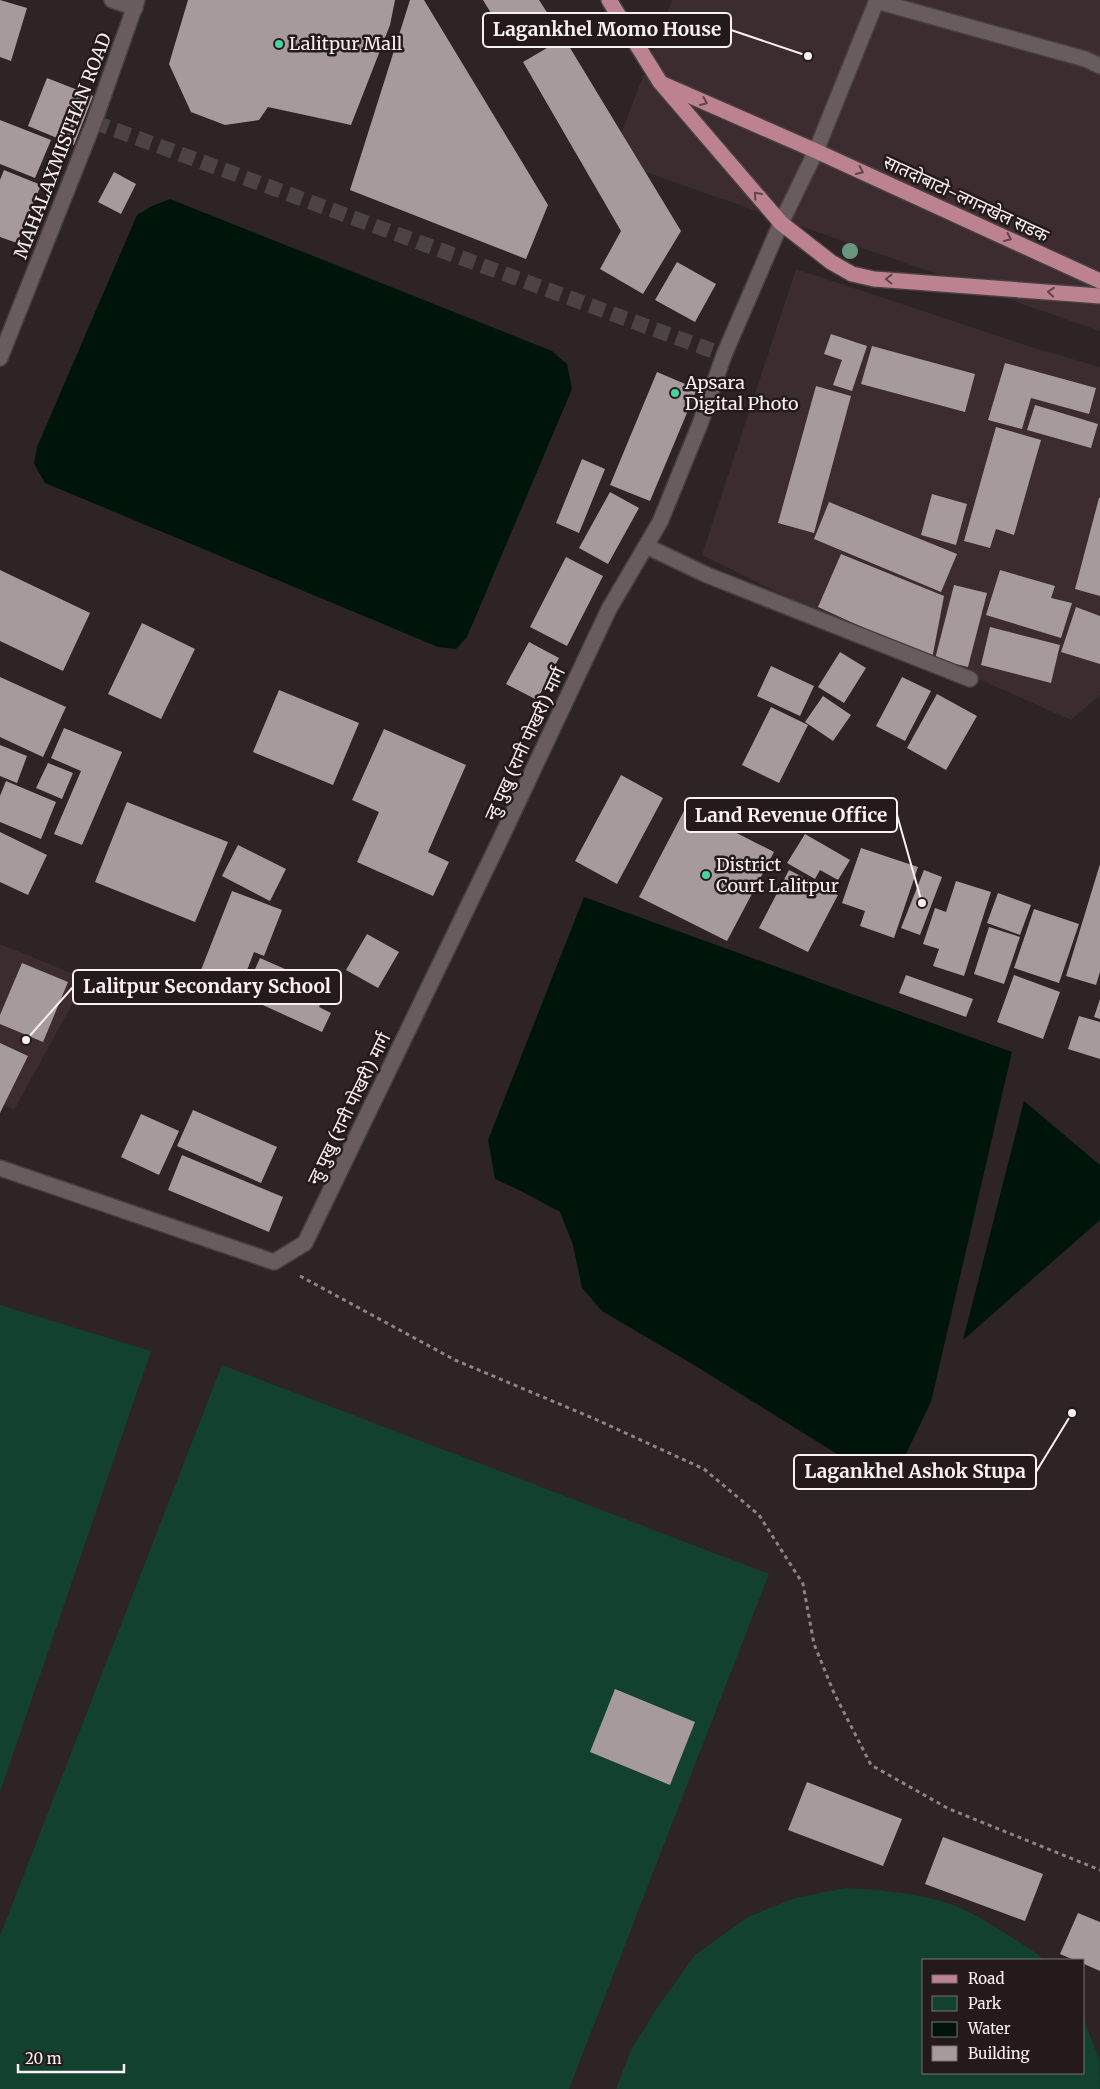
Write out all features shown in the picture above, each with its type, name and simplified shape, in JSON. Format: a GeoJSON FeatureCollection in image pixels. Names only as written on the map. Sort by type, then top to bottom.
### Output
{"type":"FeatureCollection","features":[{"type":"Feature","properties":{"kind":"main road"},"geometry":{"type":"LineString","coordinates":[[609,0],[660,82],[781,223],[831,262],[852,274],[874,279],[1100,296]]}},
{"type":"Feature","properties":{"kind":"main road","name":"सातदोबाटो-लगनखेल सडक"},"geometry":{"type":"LineString","coordinates":[[660,82],[816,150],[1100,281]]}},
{"type":"Feature","properties":{"kind":"street"},"geometry":{"type":"LineString","coordinates":[[112,0],[136,4]]}},
{"type":"Feature","properties":{"kind":"street"},"geometry":{"type":"LineString","coordinates":[[877,1],[1085,59],[1100,66]]}},
{"type":"Feature","properties":{"kind":"street","name":"न्हु पुखु (रानी पोखरी) मार्ग"},"geometry":{"type":"LineString","coordinates":[[274,1262],[305,1243],[501,838],[609,609],[660,522],[700,424],[724,355],[781,223],[816,150],[877,1]]}},
{"type":"Feature","properties":{"kind":"street","name":"MAHALAXMISTHAN ROAD"},"geometry":{"type":"LineString","coordinates":[[0,358],[94,122],[136,4]]}},
{"type":"Feature","properties":{"kind":"street"},"geometry":{"type":"LineString","coordinates":[[646,546],[707,575],[970,678]]}},
{"type":"Feature","properties":{"kind":"street"},"geometry":{"type":"LineString","coordinates":[[0,1168],[274,1262]]}},
{"type":"Feature","properties":{"kind":"path"},"geometry":{"type":"LineString","coordinates":[[274,1262],[455,1360],[596,1419],[704,1468],[759,1515],[803,1584],[814,1644],[834,1693],[870,1764],[950,1809],[1100,1870]]}},
{"type":"Feature","properties":{"kind":"shaded area"},"geometry":{"type":"Polygon","coordinates":[[[672,0],[1100,0],[1100,331],[611,160],[672,0]]]}},
{"type":"Feature","properties":{"kind":"shaded area"},"geometry":{"type":"Polygon","coordinates":[[[796,269],[1041,350],[1100,367],[1100,695],[1071,720],[979,679],[924,664],[702,555],[796,269]]]}},
{"type":"Feature","properties":{"kind":"shaded area"},"geometry":{"type":"Polygon","coordinates":[[[0,944],[86,979],[14,1110],[0,1102],[0,944]]]}},
{"type":"Feature","properties":{"kind":"green space"},"geometry":{"type":"Polygon","coordinates":[[[0,1305],[151,1351],[0,1792],[0,1305]]]}},
{"type":"Feature","properties":{"kind":"green space"},"geometry":{"type":"Polygon","coordinates":[[[222,1365],[769,1574],[569,2089],[0,2089],[0,1936],[222,1365]]]}},
{"type":"Feature","properties":{"kind":"green space"},"geometry":{"type":"Polygon","coordinates":[[[845,1888],[905,1893],[929,1898],[966,1911],[1039,1955],[1042,1959],[922,1959],[922,2074],[1085,2074],[1085,2023],[1099,2058],[1100,2089],[616,2089],[632,2048],[657,2008],[695,1955],[748,1917],[795,1898],[845,1888]]]}},
{"type":"Feature","properties":{"kind":"water"},"geometry":{"type":"Polygon","coordinates":[[[170,199],[552,351],[567,364],[572,389],[467,637],[456,649],[438,647],[45,483],[34,464],[37,447],[137,215],[152,206],[170,199]]]}},
{"type":"Feature","properties":{"kind":"water"},"geometry":{"type":"Polygon","coordinates":[[[584,897],[1012,1052],[931,1402],[890,1487],[694,1365],[602,1311],[582,1288],[573,1245],[560,1212],[495,1179],[488,1140],[584,897]]]}},
{"type":"Feature","properties":{"kind":"water"},"geometry":{"type":"Polygon","coordinates":[[[1024,1101],[1100,1165],[1100,1220],[963,1340],[1024,1101]]]}},
{"type":"Feature","properties":{"kind":"building"},"geometry":{"type":"Polygon","coordinates":[[[0,0],[27,8],[11,61],[0,57],[0,0]]]}},
{"type":"Feature","properties":{"kind":"building","name":"Lalitpur Mall"},"geometry":{"type":"Polygon","coordinates":[[[188,0],[395,0],[390,25],[351,125],[268,107],[259,120],[225,125],[191,112],[169,64],[188,0]]]}},
{"type":"Feature","properties":{"kind":"building"},"geometry":{"type":"Polygon","coordinates":[[[410,0],[424,0],[548,205],[526,259],[350,190],[410,0]]]}},
{"type":"Feature","properties":{"kind":"building"},"geometry":{"type":"Polygon","coordinates":[[[483,0],[539,0],[552,20],[511,46],[483,0]]]}},
{"type":"Feature","properties":{"kind":"building"},"geometry":{"type":"Polygon","coordinates":[[[564,38],[681,231],[643,294],[600,269],[621,231],[523,62],[564,38]]]}},
{"type":"Feature","properties":{"kind":"building"},"geometry":{"type":"Polygon","coordinates":[[[47,78],[93,96],[74,145],[28,126],[47,78]]]}},
{"type":"Feature","properties":{"kind":"building"},"geometry":{"type":"Polygon","coordinates":[[[0,120],[51,140],[35,178],[0,164],[0,120]]]}},
{"type":"Feature","properties":{"kind":"building"},"geometry":{"type":"Polygon","coordinates":[[[4,170],[41,185],[17,243],[0,237],[0,180],[4,170]]]}},
{"type":"Feature","properties":{"kind":"building"},"geometry":{"type":"Polygon","coordinates":[[[114,172],[136,184],[121,214],[98,202],[114,172]]]}},
{"type":"Feature","properties":{"kind":"building"},"geometry":{"type":"Polygon","coordinates":[[[677,262],[716,284],[695,322],[655,300],[677,262]]]}},
{"type":"Feature","properties":{"kind":"building"},"geometry":{"type":"Polygon","coordinates":[[[831,334],[867,346],[852,391],[833,385],[842,360],[824,354],[831,334]]]}},
{"type":"Feature","properties":{"kind":"building"},"geometry":{"type":"Polygon","coordinates":[[[872,346],[975,374],[965,412],[861,384],[872,346]]]}},
{"type":"Feature","properties":{"kind":"building"},"geometry":{"type":"Polygon","coordinates":[[[1005,363],[1096,388],[1089,414],[1031,398],[1022,429],[988,420],[1005,363]]]}},
{"type":"Feature","properties":{"kind":"building"},"geometry":{"type":"Polygon","coordinates":[[[657,372],[697,389],[650,501],[610,485],[657,372]]]}},
{"type":"Feature","properties":{"kind":"building"},"geometry":{"type":"Polygon","coordinates":[[[816,386],[851,396],[814,533],[778,523],[816,386]]]}},
{"type":"Feature","properties":{"kind":"building"},"geometry":{"type":"Polygon","coordinates":[[[1035,405],[1098,424],[1091,448],[1027,430],[1035,405]]]}},
{"type":"Feature","properties":{"kind":"building"},"geometry":{"type":"Polygon","coordinates":[[[996,427],[1041,440],[1014,535],[996,529],[990,548],[964,541],[996,427]]]}},
{"type":"Feature","properties":{"kind":"building"},"geometry":{"type":"Polygon","coordinates":[[[582,459],[605,469],[579,533],[556,523],[582,459]]]}},
{"type":"Feature","properties":{"kind":"building"},"geometry":{"type":"Polygon","coordinates":[[[610,492],[639,508],[608,564],[579,548],[610,492]]]}},
{"type":"Feature","properties":{"kind":"building"},"geometry":{"type":"Polygon","coordinates":[[[932,494],[967,504],[956,545],[921,535],[932,494]]]}},
{"type":"Feature","properties":{"kind":"building"},"geometry":{"type":"Polygon","coordinates":[[[1100,498],[1100,596],[1075,589],[1100,498]]]}},
{"type":"Feature","properties":{"kind":"building"},"geometry":{"type":"Polygon","coordinates":[[[829,502],[957,554],[941,592],[814,539],[829,502]]]}},
{"type":"Feature","properties":{"kind":"building"},"geometry":{"type":"Polygon","coordinates":[[[841,554],[944,596],[932,659],[818,607],[841,554]]]}},
{"type":"Feature","properties":{"kind":"building"},"geometry":{"type":"Polygon","coordinates":[[[566,557],[603,576],[567,646],[530,627],[566,557]]]}},
{"type":"Feature","properties":{"kind":"building"},"geometry":{"type":"Polygon","coordinates":[[[0,570],[90,613],[63,671],[0,641],[0,570]]]}},
{"type":"Feature","properties":{"kind":"building"},"geometry":{"type":"Polygon","coordinates":[[[1000,570],[1055,586],[1051,598],[1072,603],[1061,638],[986,615],[1000,570]]]}},
{"type":"Feature","properties":{"kind":"building"},"geometry":{"type":"Polygon","coordinates":[[[954,585],[987,593],[968,667],[935,659],[954,585]]]}},
{"type":"Feature","properties":{"kind":"building"},"geometry":{"type":"Polygon","coordinates":[[[1076,607],[1100,616],[1100,664],[1061,652],[1076,607]]]}},
{"type":"Feature","properties":{"kind":"building"},"geometry":{"type":"Polygon","coordinates":[[[142,623],[195,649],[161,719],[108,694],[142,623]]]}},
{"type":"Feature","properties":{"kind":"building"},"geometry":{"type":"Polygon","coordinates":[[[990,627],[1060,645],[1051,683],[981,665],[990,627]]]}},
{"type":"Feature","properties":{"kind":"building"},"geometry":{"type":"Polygon","coordinates":[[[529,642],[559,658],[537,700],[506,684],[529,642]]]}},
{"type":"Feature","properties":{"kind":"building"},"geometry":{"type":"Polygon","coordinates":[[[840,652],[866,668],[844,703],[818,687],[840,652]]]}},
{"type":"Feature","properties":{"kind":"building"},"geometry":{"type":"Polygon","coordinates":[[[771,666],[814,686],[800,716],[757,696],[771,666]]]}},
{"type":"Feature","properties":{"kind":"building"},"geometry":{"type":"Polygon","coordinates":[[[0,677],[66,707],[43,757],[0,737],[0,677]]]}},
{"type":"Feature","properties":{"kind":"building"},"geometry":{"type":"Polygon","coordinates":[[[902,677],[931,691],[905,741],[876,726],[902,677]]]}},
{"type":"Feature","properties":{"kind":"building"},"geometry":{"type":"Polygon","coordinates":[[[279,690],[359,723],[333,785],[253,752],[279,690]]]}},
{"type":"Feature","properties":{"kind":"building"},"geometry":{"type":"Polygon","coordinates":[[[937,694],[977,716],[946,770],[907,748],[937,694]]]}},
{"type":"Feature","properties":{"kind":"building"},"geometry":{"type":"Polygon","coordinates":[[[823,696],[851,715],[833,741],[805,722],[823,696]]]}},
{"type":"Feature","properties":{"kind":"building"},"geometry":{"type":"Polygon","coordinates":[[[771,707],[808,725],[779,783],[742,765],[771,707]]]}},
{"type":"Feature","properties":{"kind":"building"},"geometry":{"type":"Polygon","coordinates":[[[64,728],[122,752],[82,845],[54,834],[81,771],[51,758],[64,728]]]}},
{"type":"Feature","properties":{"kind":"building"},"geometry":{"type":"Polygon","coordinates":[[[384,729],[466,765],[428,852],[449,862],[433,896],[357,862],[379,812],[352,800],[384,729]]]}},
{"type":"Feature","properties":{"kind":"building"},"geometry":{"type":"Polygon","coordinates":[[[0,745],[27,756],[17,783],[0,776],[0,745]]]}},
{"type":"Feature","properties":{"kind":"building"},"geometry":{"type":"Polygon","coordinates":[[[48,763],[73,773],[62,799],[36,788],[48,763]]]}},
{"type":"Feature","properties":{"kind":"building"},"geometry":{"type":"Polygon","coordinates":[[[621,775],[663,798],[617,884],[575,861],[621,775]]]}},
{"type":"Feature","properties":{"kind":"building"},"geometry":{"type":"Polygon","coordinates":[[[6,781],[56,802],[41,839],[0,822],[0,796],[6,781]]]}},
{"type":"Feature","properties":{"kind":"building"},"geometry":{"type":"Polygon","coordinates":[[[127,802],[228,842],[195,922],[95,882],[127,802]]]}},
{"type":"Feature","properties":{"kind":"building","name":"District Court Lalitpur"},"geometry":{"type":"Polygon","coordinates":[[[686,807],[774,852],[727,941],[639,897],[686,807]]]}},
{"type":"Feature","properties":{"kind":"building"},"geometry":{"type":"Polygon","coordinates":[[[0,832],[47,855],[28,895],[0,882],[0,832]]]}},
{"type":"Feature","properties":{"kind":"building"},"geometry":{"type":"Polygon","coordinates":[[[805,834],[850,860],[838,880],[820,870],[815,879],[787,863],[805,834]]]}},
{"type":"Feature","properties":{"kind":"building"},"geometry":{"type":"Polygon","coordinates":[[[238,845],[286,869],[270,901],[222,876],[238,845]]]}},
{"type":"Feature","properties":{"kind":"building"},"geometry":{"type":"Polygon","coordinates":[[[861,848],[918,867],[894,938],[860,926],[865,911],[842,903],[861,848]]]}},
{"type":"Feature","properties":{"kind":"building"},"geometry":{"type":"Polygon","coordinates":[[[1100,864],[1100,972],[1096,985],[1066,976],[1100,864]]]}},
{"type":"Feature","properties":{"kind":"building"},"geometry":{"type":"Polygon","coordinates":[[[789,870],[838,895],[808,952],[759,928],[789,870]]]}},
{"type":"Feature","properties":{"kind":"building"},"geometry":{"type":"Polygon","coordinates":[[[924,870],[942,877],[920,935],[901,928],[924,870]]]}},
{"type":"Feature","properties":{"kind":"building"},"geometry":{"type":"Polygon","coordinates":[[[956,881],[991,892],[964,976],[933,966],[939,949],[923,944],[935,908],[946,912],[956,881]]]}},
{"type":"Feature","properties":{"kind":"building"},"geometry":{"type":"Polygon","coordinates":[[[232,891],[282,910],[264,956],[254,952],[241,986],[201,970],[232,891]]]}},
{"type":"Feature","properties":{"kind":"building"},"geometry":{"type":"Polygon","coordinates":[[[998,893],[1031,905],[1020,935],[987,923],[998,893]]]}},
{"type":"Feature","properties":{"kind":"building"},"geometry":{"type":"Polygon","coordinates":[[[1034,909],[1079,924],[1059,983],[1014,968],[1034,909]]]}},
{"type":"Feature","properties":{"kind":"building"},"geometry":{"type":"Polygon","coordinates":[[[989,927],[1020,937],[1004,984],[974,974],[989,927]]]}},
{"type":"Feature","properties":{"kind":"building"},"geometry":{"type":"Polygon","coordinates":[[[367,934],[399,952],[378,988],[346,970],[367,934]]]}},
{"type":"Feature","properties":{"kind":"building"},"geometry":{"type":"Polygon","coordinates":[[[260,958],[328,988],[319,1007],[331,1013],[322,1032],[243,996],[260,958]]]}},
{"type":"Feature","properties":{"kind":"building"},"geometry":{"type":"Polygon","coordinates":[[[22,963],[68,982],[43,1042],[0,1024],[0,1015],[22,963]]]}},
{"type":"Feature","properties":{"kind":"building"},"geometry":{"type":"Polygon","coordinates":[[[906,975],[973,999],[966,1017],[899,993],[906,975]]]}},
{"type":"Feature","properties":{"kind":"building"},"geometry":{"type":"Polygon","coordinates":[[[1014,975],[1060,992],[1043,1039],[997,1022],[1014,975]]]}},
{"type":"Feature","properties":{"kind":"building"},"geometry":{"type":"Polygon","coordinates":[[[1100,999],[1100,1019],[1094,1017],[1100,999]]]}},
{"type":"Feature","properties":{"kind":"building"},"geometry":{"type":"Polygon","coordinates":[[[1079,1016],[1100,1022],[1100,1059],[1068,1049],[1079,1016]]]}},
{"type":"Feature","properties":{"kind":"building"},"geometry":{"type":"Polygon","coordinates":[[[0,1043],[28,1056],[0,1113],[0,1043]]]}},
{"type":"Feature","properties":{"kind":"building"},"geometry":{"type":"Polygon","coordinates":[[[193,1110],[277,1147],[261,1183],[177,1146],[193,1110]]]}},
{"type":"Feature","properties":{"kind":"building"},"geometry":{"type":"Polygon","coordinates":[[[141,1114],[179,1131],[159,1175],[121,1157],[141,1114]]]}},
{"type":"Feature","properties":{"kind":"building"},"geometry":{"type":"Polygon","coordinates":[[[182,1155],[283,1197],[269,1232],[168,1190],[182,1155]]]}},
{"type":"Feature","properties":{"kind":"building"},"geometry":{"type":"Polygon","coordinates":[[[615,1689],[695,1722],[670,1785],[590,1752],[615,1689]]]}},
{"type":"Feature","properties":{"kind":"building"},"geometry":{"type":"Polygon","coordinates":[[[807,1782],[902,1819],[883,1866],[788,1830],[807,1782]]]}},
{"type":"Feature","properties":{"kind":"building"},"geometry":{"type":"Polygon","coordinates":[[[943,1837],[1043,1874],[1025,1921],[925,1884],[943,1837]]]}},
{"type":"Feature","properties":{"kind":"building"},"geometry":{"type":"Polygon","coordinates":[[[1078,1913],[1100,1922],[1100,1971],[1085,1964],[1085,1959],[1072,1959],[1060,1954],[1078,1913]]]}},
{"type":"Feature","properties":{"kind":"tunnel"},"geometry":{"type":"LineString","coordinates":[[94,122],[724,355]]}},
{"type":"Feature","properties":{"kind":"place","name":"Lalitpur Mall"},"geometry":{"type":"Point","coordinates":[279,44]}},
{"type":"Feature","properties":{"kind":"place","name":"Lagankhel Momo House"},"geometry":{"type":"Point","coordinates":[808,56]}},
{"type":"Feature","properties":{"kind":"place","name":"Apsara Digital Photo"},"geometry":{"type":"Point","coordinates":[675,393]}},
{"type":"Feature","properties":{"kind":"place","name":"District Court Lalitpur"},"geometry":{"type":"Point","coordinates":[706,875]}},
{"type":"Feature","properties":{"kind":"place","name":"Land Revenue Office"},"geometry":{"type":"Point","coordinates":[922,903]}},
{"type":"Feature","properties":{"kind":"place","name":"Lalitpur Secondary School"},"geometry":{"type":"Point","coordinates":[26,1040]}},
{"type":"Feature","properties":{"kind":"place","name":"Lagankhel Ashok Stupa"},"geometry":{"type":"Point","coordinates":[1072,1413]}}]}
